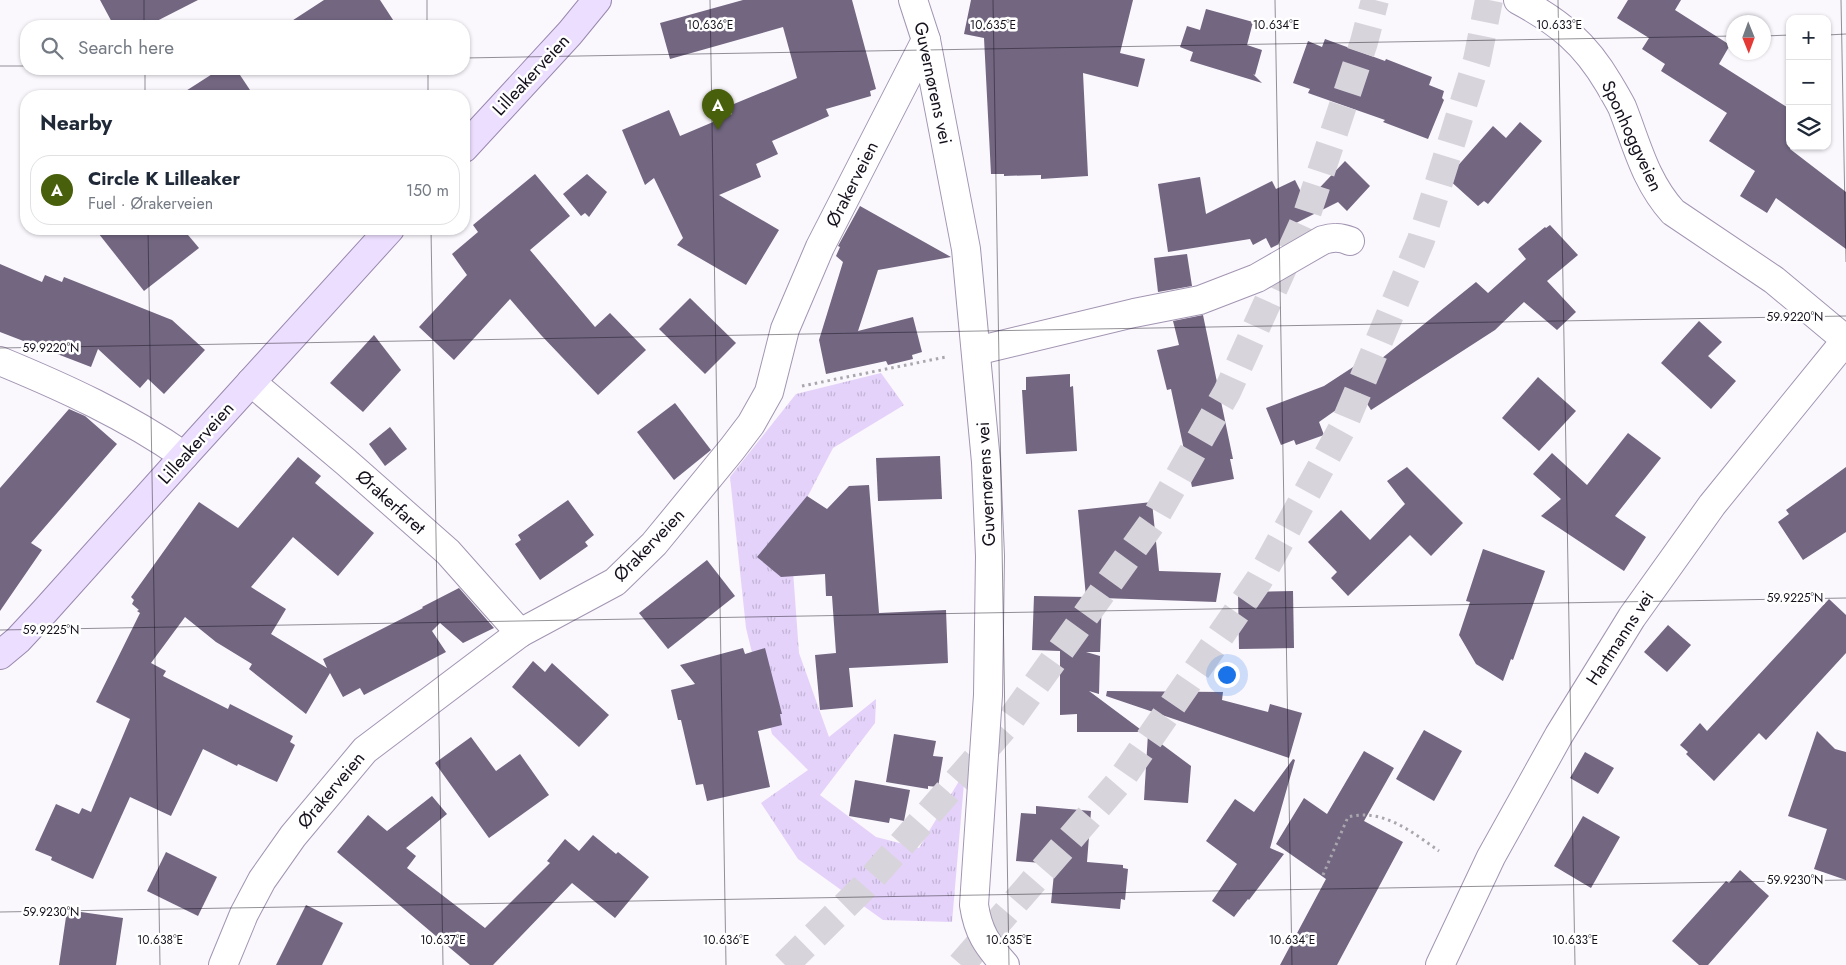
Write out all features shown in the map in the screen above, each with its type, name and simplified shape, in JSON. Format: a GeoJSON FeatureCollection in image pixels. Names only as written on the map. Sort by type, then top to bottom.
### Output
{"type":"FeatureCollection","features":[{"type":"Feature","properties":{"kind":"main road","name":"Lilleakerveien"},"geometry":{"type":"LineString","coordinates":[[470,141],[570,33],[597,0]]}},
{"type":"Feature","properties":{"kind":"main road","name":"Lilleakerveien"},"geometry":{"type":"LineString","coordinates":[[0,655],[18,640],[44,612],[385,235]]}},
{"type":"Feature","properties":{"kind":"street","name":"Guvernørens vei"},"geometry":{"type":"LineString","coordinates":[[913,0],[926,40],[966,249],[976,351],[986,462],[990,556],[988,695],[974,905],[976,922],[982,936],[1005,965]]}},
{"type":"Feature","properties":{"kind":"street","name":"Sponhoggveien"},"geometry":{"type":"LineString","coordinates":[[1518,0],[1563,27],[1584,48],[1621,105],[1650,180],[1661,199],[1673,212],[1774,280],[1846,340]]}},
{"type":"Feature","properties":{"kind":"street","name":"Ørakerveien"},"geometry":{"type":"LineString","coordinates":[[223,965],[244,914],[262,880],[293,836],[365,750],[520,633],[615,582],[654,544],[724,460],[751,424],[769,392],[785,329],[820,247],[926,40]]}},
{"type":"Feature","properties":{"kind":"street"},"geometry":{"type":"LineString","coordinates":[[976,351],[1134,313],[1200,300],[1257,278],[1323,240],[1332,237],[1350,241]]}},
{"type":"Feature","properties":{"kind":"street","name":"Hartmanns vei"},"geometry":{"type":"LineString","coordinates":[[1440,965],[1494,850],[1559,735],[1632,617],[1712,505],[1846,340]]}},
{"type":"Feature","properties":{"kind":"street"},"geometry":{"type":"LineString","coordinates":[[0,361],[69,390],[161,440],[184,456]]}},
{"type":"Feature","properties":{"kind":"street","name":"Ørakerfaret"},"geometry":{"type":"LineString","coordinates":[[251,382],[448,552],[520,633]]}},
{"type":"Feature","properties":{"kind":"path"},"geometry":{"type":"LineString","coordinates":[[769,392],[976,351]]}},
{"type":"Feature","properties":{"kind":"path"},"geometry":{"type":"LineString","coordinates":[[1323,875],[1348,817],[1362,814],[1378,816],[1405,827],[1439,851]]}},
{"type":"Feature","properties":{"kind":"green space"},"geometry":{"type":"Polygon","coordinates":[[[881,373],[904,405],[833,448],[790,530],[799,653],[829,737],[876,699],[875,723],[820,795],[876,837],[919,848],[965,771],[952,922],[883,920],[798,859],[761,803],[808,770],[772,734],[746,628],[730,477],[796,394],[881,373]]]}},
{"type":"Feature","properties":{"kind":"building"},"geometry":{"type":"Polygon","coordinates":[[[100,0],[198,0],[159,20],[111,20],[100,0]]]}},
{"type":"Feature","properties":{"kind":"building"},"geometry":{"type":"Polygon","coordinates":[[[324,0],[380,0],[393,20],[293,20],[324,0]]]}},
{"type":"Feature","properties":{"kind":"building"},"geometry":{"type":"Polygon","coordinates":[[[743,0],[852,0],[876,89],[870,91],[871,96],[826,109],[829,116],[772,141],[778,154],[756,164],[761,177],[719,195],[779,230],[746,285],[677,245],[683,238],[654,178],[645,185],[622,130],[669,110],[680,136],[732,114],[729,106],[797,78],[783,27],[670,59],[660,23],[743,0]]]}},
{"type":"Feature","properties":{"kind":"building"},"geometry":{"type":"Polygon","coordinates":[[[971,0],[1133,0],[1120,53],[1145,59],[1138,87],[1083,73],[1088,176],[1041,179],[1041,175],[1004,176],[1004,174],[991,174],[984,38],[964,34],[971,0]]]}},
{"type":"Feature","properties":{"kind":"building"},"geometry":{"type":"Polygon","coordinates":[[[1628,0],[1681,0],[1675,10],[1726,42],[1726,52],[1719,64],[1786,106],[1786,150],[1791,150],[1846,192],[1846,249],[1776,198],[1767,213],[1740,196],[1755,171],[1709,141],[1727,113],[1661,71],[1665,64],[1642,49],[1649,38],[1617,18],[1628,0]]]}},
{"type":"Feature","properties":{"kind":"building"},"geometry":{"type":"Polygon","coordinates":[[[1206,9],[1253,22],[1247,45],[1262,50],[1255,75],[1253,74],[1262,83],[1190,61],[1193,52],[1180,47],[1187,26],[1200,30],[1206,9]]]}},
{"type":"Feature","properties":{"kind":"building"},"geometry":{"type":"Polygon","coordinates":[[[1325,39],[1385,61],[1386,59],[1432,77],[1429,85],[1444,91],[1442,98],[1444,100],[1428,139],[1383,122],[1385,120],[1308,93],[1310,89],[1293,83],[1308,41],[1322,47],[1325,39]]]}},
{"type":"Feature","properties":{"kind":"building"},"geometry":{"type":"Polygon","coordinates":[[[211,75],[240,75],[250,90],[187,90],[211,75]]]}},
{"type":"Feature","properties":{"kind":"building"},"geometry":{"type":"Polygon","coordinates":[[[1520,122],[1542,141],[1488,204],[1484,201],[1478,206],[1447,178],[1493,126],[1506,138],[1520,122]]]}},
{"type":"Feature","properties":{"kind":"building"},"geometry":{"type":"Polygon","coordinates":[[[1345,161],[1370,186],[1347,211],[1338,202],[1294,224],[1299,234],[1271,248],[1266,238],[1253,245],[1250,239],[1168,252],[1158,184],[1200,177],[1206,214],[1272,181],[1276,189],[1295,180],[1306,202],[1345,161]]]}},
{"type":"Feature","properties":{"kind":"building"},"geometry":{"type":"Polygon","coordinates":[[[535,174],[570,216],[530,250],[595,327],[610,313],[646,350],[598,395],[510,299],[454,360],[419,327],[467,275],[452,254],[478,232],[473,225],[535,174]]]}},
{"type":"Feature","properties":{"kind":"building"},"geometry":{"type":"Polygon","coordinates":[[[587,174],[607,192],[589,217],[585,213],[581,216],[563,194],[587,174]]]}},
{"type":"Feature","properties":{"kind":"building"},"geometry":{"type":"Polygon","coordinates":[[[860,206],[951,257],[878,270],[858,331],[913,317],[922,352],[912,355],[913,359],[888,365],[886,361],[826,374],[819,340],[843,262],[836,256],[840,247],[838,246],[860,206]]]}},
{"type":"Feature","properties":{"kind":"building"},"geometry":{"type":"Polygon","coordinates":[[[1550,225],[1578,255],[1547,281],[1576,312],[1557,330],[1524,302],[1495,330],[1371,410],[1360,393],[1319,422],[1324,435],[1296,445],[1294,440],[1281,445],[1266,408],[1324,386],[1370,356],[1376,363],[1476,282],[1488,293],[1526,259],[1518,249],[1550,225]]]}},
{"type":"Feature","properties":{"kind":"building"},"geometry":{"type":"Polygon","coordinates":[[[100,235],[188,235],[199,248],[144,291],[100,235]]]}},
{"type":"Feature","properties":{"kind":"building"},"geometry":{"type":"Polygon","coordinates":[[[1187,254],[1192,286],[1158,292],[1154,258],[1187,254]]]}},
{"type":"Feature","properties":{"kind":"building"},"geometry":{"type":"Polygon","coordinates":[[[0,264],[42,282],[45,275],[62,282],[64,277],[172,320],[205,350],[164,394],[148,379],[140,388],[98,349],[91,367],[0,332],[0,264]]]}},
{"type":"Feature","properties":{"kind":"building"},"geometry":{"type":"Polygon","coordinates":[[[690,298],[736,343],[705,374],[659,329],[690,298]]]}},
{"type":"Feature","properties":{"kind":"building"},"geometry":{"type":"Polygon","coordinates":[[[1203,315],[1233,459],[1230,459],[1234,479],[1192,487],[1171,389],[1167,390],[1157,350],[1179,345],[1173,321],[1203,315]]]}},
{"type":"Feature","properties":{"kind":"building"},"geometry":{"type":"Polygon","coordinates":[[[1699,321],[1722,342],[1708,356],[1736,381],[1711,409],[1661,363],[1699,321]]]}},
{"type":"Feature","properties":{"kind":"building"},"geometry":{"type":"Polygon","coordinates":[[[374,335],[401,370],[363,412],[330,383],[374,335]]]}},
{"type":"Feature","properties":{"kind":"building"},"geometry":{"type":"Polygon","coordinates":[[[1070,374],[1070,387],[1073,386],[1077,451],[1026,454],[1022,390],[1026,390],[1026,377],[1070,374]]]}},
{"type":"Feature","properties":{"kind":"building"},"geometry":{"type":"Polygon","coordinates":[[[1538,377],[1576,411],[1539,451],[1502,418],[1538,377]]]}},
{"type":"Feature","properties":{"kind":"building"},"geometry":{"type":"Polygon","coordinates":[[[675,403],[711,450],[674,480],[637,432],[675,403]]]}},
{"type":"Feature","properties":{"kind":"building"},"geometry":{"type":"Polygon","coordinates":[[[69,409],[85,416],[117,444],[31,543],[42,550],[0,611],[0,488],[69,409]]]}},
{"type":"Feature","properties":{"kind":"building"},"geometry":{"type":"Polygon","coordinates":[[[390,427],[407,449],[385,466],[369,444],[390,427]]]}},
{"type":"Feature","properties":{"kind":"building"},"geometry":{"type":"Polygon","coordinates":[[[1628,433],[1661,458],[1615,516],[1646,537],[1624,571],[1541,516],[1561,499],[1533,474],[1552,453],[1587,485],[1628,433]]]}},
{"type":"Feature","properties":{"kind":"building"},"geometry":{"type":"Polygon","coordinates":[[[940,456],[942,499],[878,501],[876,458],[940,456]]]}},
{"type":"Feature","properties":{"kind":"building"},"geometry":{"type":"Polygon","coordinates":[[[298,457],[321,476],[315,483],[374,533],[338,576],[293,537],[251,587],[286,609],[271,634],[327,668],[323,659],[459,588],[494,628],[463,643],[440,623],[432,631],[446,652],[364,695],[360,688],[343,697],[330,673],[306,714],[249,669],[252,664],[216,642],[185,617],[151,663],[166,671],[163,676],[228,709],[230,704],[293,736],[290,742],[295,745],[277,782],[238,764],[237,766],[203,749],[171,816],[130,797],[93,879],[51,860],[52,857],[35,850],[56,804],[79,814],[82,808],[91,812],[130,719],[96,702],[140,613],[132,604],[134,600],[131,597],[199,502],[238,528],[298,457]]]}},
{"type":"Feature","properties":{"kind":"building"},"geometry":{"type":"Polygon","coordinates":[[[1407,467],[1463,523],[1431,556],[1410,535],[1348,596],[1331,578],[1337,572],[1308,542],[1341,510],[1370,540],[1405,504],[1387,481],[1407,467]]]}},
{"type":"Feature","properties":{"kind":"building"},"geometry":{"type":"Polygon","coordinates":[[[1846,467],[1846,532],[1803,560],[1778,522],[1789,514],[1786,510],[1846,467]]]}},
{"type":"Feature","properties":{"kind":"building"},"geometry":{"type":"Polygon","coordinates":[[[869,485],[879,613],[946,610],[948,663],[849,668],[853,707],[820,710],[815,655],[836,653],[832,596],[826,596],[825,574],[781,577],[757,557],[807,496],[827,509],[849,486],[869,485]]]}},
{"type":"Feature","properties":{"kind":"building"},"geometry":{"type":"Polygon","coordinates":[[[568,500],[594,535],[585,542],[588,546],[540,580],[515,544],[521,540],[518,535],[568,500]]]}},
{"type":"Feature","properties":{"kind":"building"},"geometry":{"type":"Polygon","coordinates":[[[1152,502],[1159,571],[1221,573],[1216,602],[1102,598],[1100,652],[1086,652],[1100,656],[1099,694],[1089,691],[1144,732],[1077,732],[1077,714],[1060,715],[1060,651],[1032,650],[1034,596],[1086,597],[1078,510],[1152,502]]]}},
{"type":"Feature","properties":{"kind":"building"},"geometry":{"type":"Polygon","coordinates":[[[1483,549],[1545,571],[1513,660],[1511,659],[1503,681],[1476,664],[1459,635],[1470,602],[1466,601],[1483,549]]]}},
{"type":"Feature","properties":{"kind":"building"},"geometry":{"type":"Polygon","coordinates":[[[707,560],[735,596],[668,649],[639,613],[707,560]]]}},
{"type":"Feature","properties":{"kind":"building"},"geometry":{"type":"Polygon","coordinates":[[[1293,591],[1294,648],[1239,649],[1238,592],[1293,591]]]}},
{"type":"Feature","properties":{"kind":"building"},"geometry":{"type":"Polygon","coordinates":[[[1829,599],[1846,615],[1846,653],[1766,740],[1759,733],[1714,781],[1686,754],[1688,752],[1680,745],[1700,723],[1707,731],[1829,599]]]}},
{"type":"Feature","properties":{"kind":"building"},"geometry":{"type":"Polygon","coordinates":[[[1668,625],[1691,645],[1667,672],[1644,652],[1668,625]]]}},
{"type":"Feature","properties":{"kind":"building"},"geometry":{"type":"Polygon","coordinates":[[[743,648],[745,654],[765,648],[782,714],[780,714],[782,725],[758,731],[770,787],[707,801],[703,784],[696,785],[681,720],[678,720],[671,690],[695,684],[680,665],[743,648]]]}},
{"type":"Feature","properties":{"kind":"building"},"geometry":{"type":"Polygon","coordinates":[[[533,661],[545,672],[552,663],[609,715],[579,747],[512,687],[533,661]]]}},
{"type":"Feature","properties":{"kind":"building"},"geometry":{"type":"Polygon","coordinates":[[[1107,691],[1223,692],[1222,700],[1268,712],[1270,704],[1302,713],[1289,758],[1106,696],[1107,691]]]}},
{"type":"Feature","properties":{"kind":"building"},"geometry":{"type":"Polygon","coordinates":[[[1424,730],[1462,751],[1434,801],[1396,779],[1424,730]]]}},
{"type":"Feature","properties":{"kind":"building"},"geometry":{"type":"Polygon","coordinates":[[[1817,731],[1835,749],[1846,752],[1846,880],[1814,869],[1827,829],[1788,816],[1817,731]]]}},
{"type":"Feature","properties":{"kind":"building"},"geometry":{"type":"Polygon","coordinates":[[[894,734],[936,741],[933,756],[943,757],[938,787],[928,786],[928,789],[886,782],[894,734]]]}},
{"type":"Feature","properties":{"kind":"building"},"geometry":{"type":"Polygon","coordinates":[[[1148,734],[1191,766],[1188,803],[1144,800],[1148,734]]]}},
{"type":"Feature","properties":{"kind":"building"},"geometry":{"type":"Polygon","coordinates":[[[471,737],[496,771],[520,754],[549,795],[489,838],[435,763],[471,737]]]}},
{"type":"Feature","properties":{"kind":"building"},"geometry":{"type":"Polygon","coordinates":[[[1364,751],[1394,768],[1364,821],[1403,842],[1337,965],[1280,965],[1326,879],[1276,844],[1304,798],[1327,814],[1364,751]]]}},
{"type":"Feature","properties":{"kind":"building"},"geometry":{"type":"Polygon","coordinates":[[[1585,752],[1614,768],[1598,794],[1570,778],[1585,752]]]}},
{"type":"Feature","properties":{"kind":"building"},"geometry":{"type":"Polygon","coordinates":[[[1293,759],[1295,760],[1270,848],[1284,854],[1234,917],[1212,901],[1237,864],[1206,841],[1235,799],[1254,812],[1293,759]]]}},
{"type":"Feature","properties":{"kind":"building"},"geometry":{"type":"Polygon","coordinates":[[[855,780],[910,790],[904,821],[890,818],[889,823],[849,816],[855,780]]]}},
{"type":"Feature","properties":{"kind":"building"},"geometry":{"type":"Polygon","coordinates":[[[432,796],[447,814],[406,848],[416,856],[407,868],[485,928],[550,863],[547,861],[565,839],[579,851],[593,835],[649,877],[615,918],[572,883],[493,965],[470,965],[337,852],[368,815],[387,831],[432,796]]]}},
{"type":"Feature","properties":{"kind":"building"},"geometry":{"type":"Polygon","coordinates":[[[1036,806],[1091,811],[1087,862],[1123,865],[1123,868],[1128,869],[1125,900],[1121,899],[1120,909],[1051,903],[1055,864],[1016,861],[1021,813],[1036,814],[1036,806]]]}},
{"type":"Feature","properties":{"kind":"building"},"geometry":{"type":"Polygon","coordinates":[[[1583,816],[1620,837],[1591,888],[1554,866],[1583,816]]]}},
{"type":"Feature","properties":{"kind":"building"},"geometry":{"type":"Polygon","coordinates":[[[166,852],[217,877],[198,916],[147,891],[166,852]]]}},
{"type":"Feature","properties":{"kind":"building"},"geometry":{"type":"Polygon","coordinates":[[[1740,870],[1769,896],[1708,965],[1699,965],[1672,941],[1726,881],[1729,883],[1740,870]]]}},
{"type":"Feature","properties":{"kind":"building"},"geometry":{"type":"Polygon","coordinates":[[[306,905],[343,923],[322,965],[276,965],[306,905]]]}},
{"type":"Feature","properties":{"kind":"building"},"geometry":{"type":"Polygon","coordinates":[[[67,910],[123,918],[116,965],[59,965],[67,910]]]}},
{"type":"Feature","properties":{"kind":"tunnel"},"geometry":{"type":"LineString","coordinates":[[785,965],[864,887],[1009,722],[1152,523],[1227,392],[1306,217],[1364,42],[1375,0]]}},
{"type":"Feature","properties":{"kind":"tunnel"},"geometry":{"type":"LineString","coordinates":[[961,965],[1120,781],[1259,580],[1344,425],[1421,240],[1477,60],[1489,0]]}},
{"type":"Feature","properties":{"kind":"place","name":"Circle K Lilleaker"},"geometry":{"type":"Point","coordinates":[718,130]}}]}
